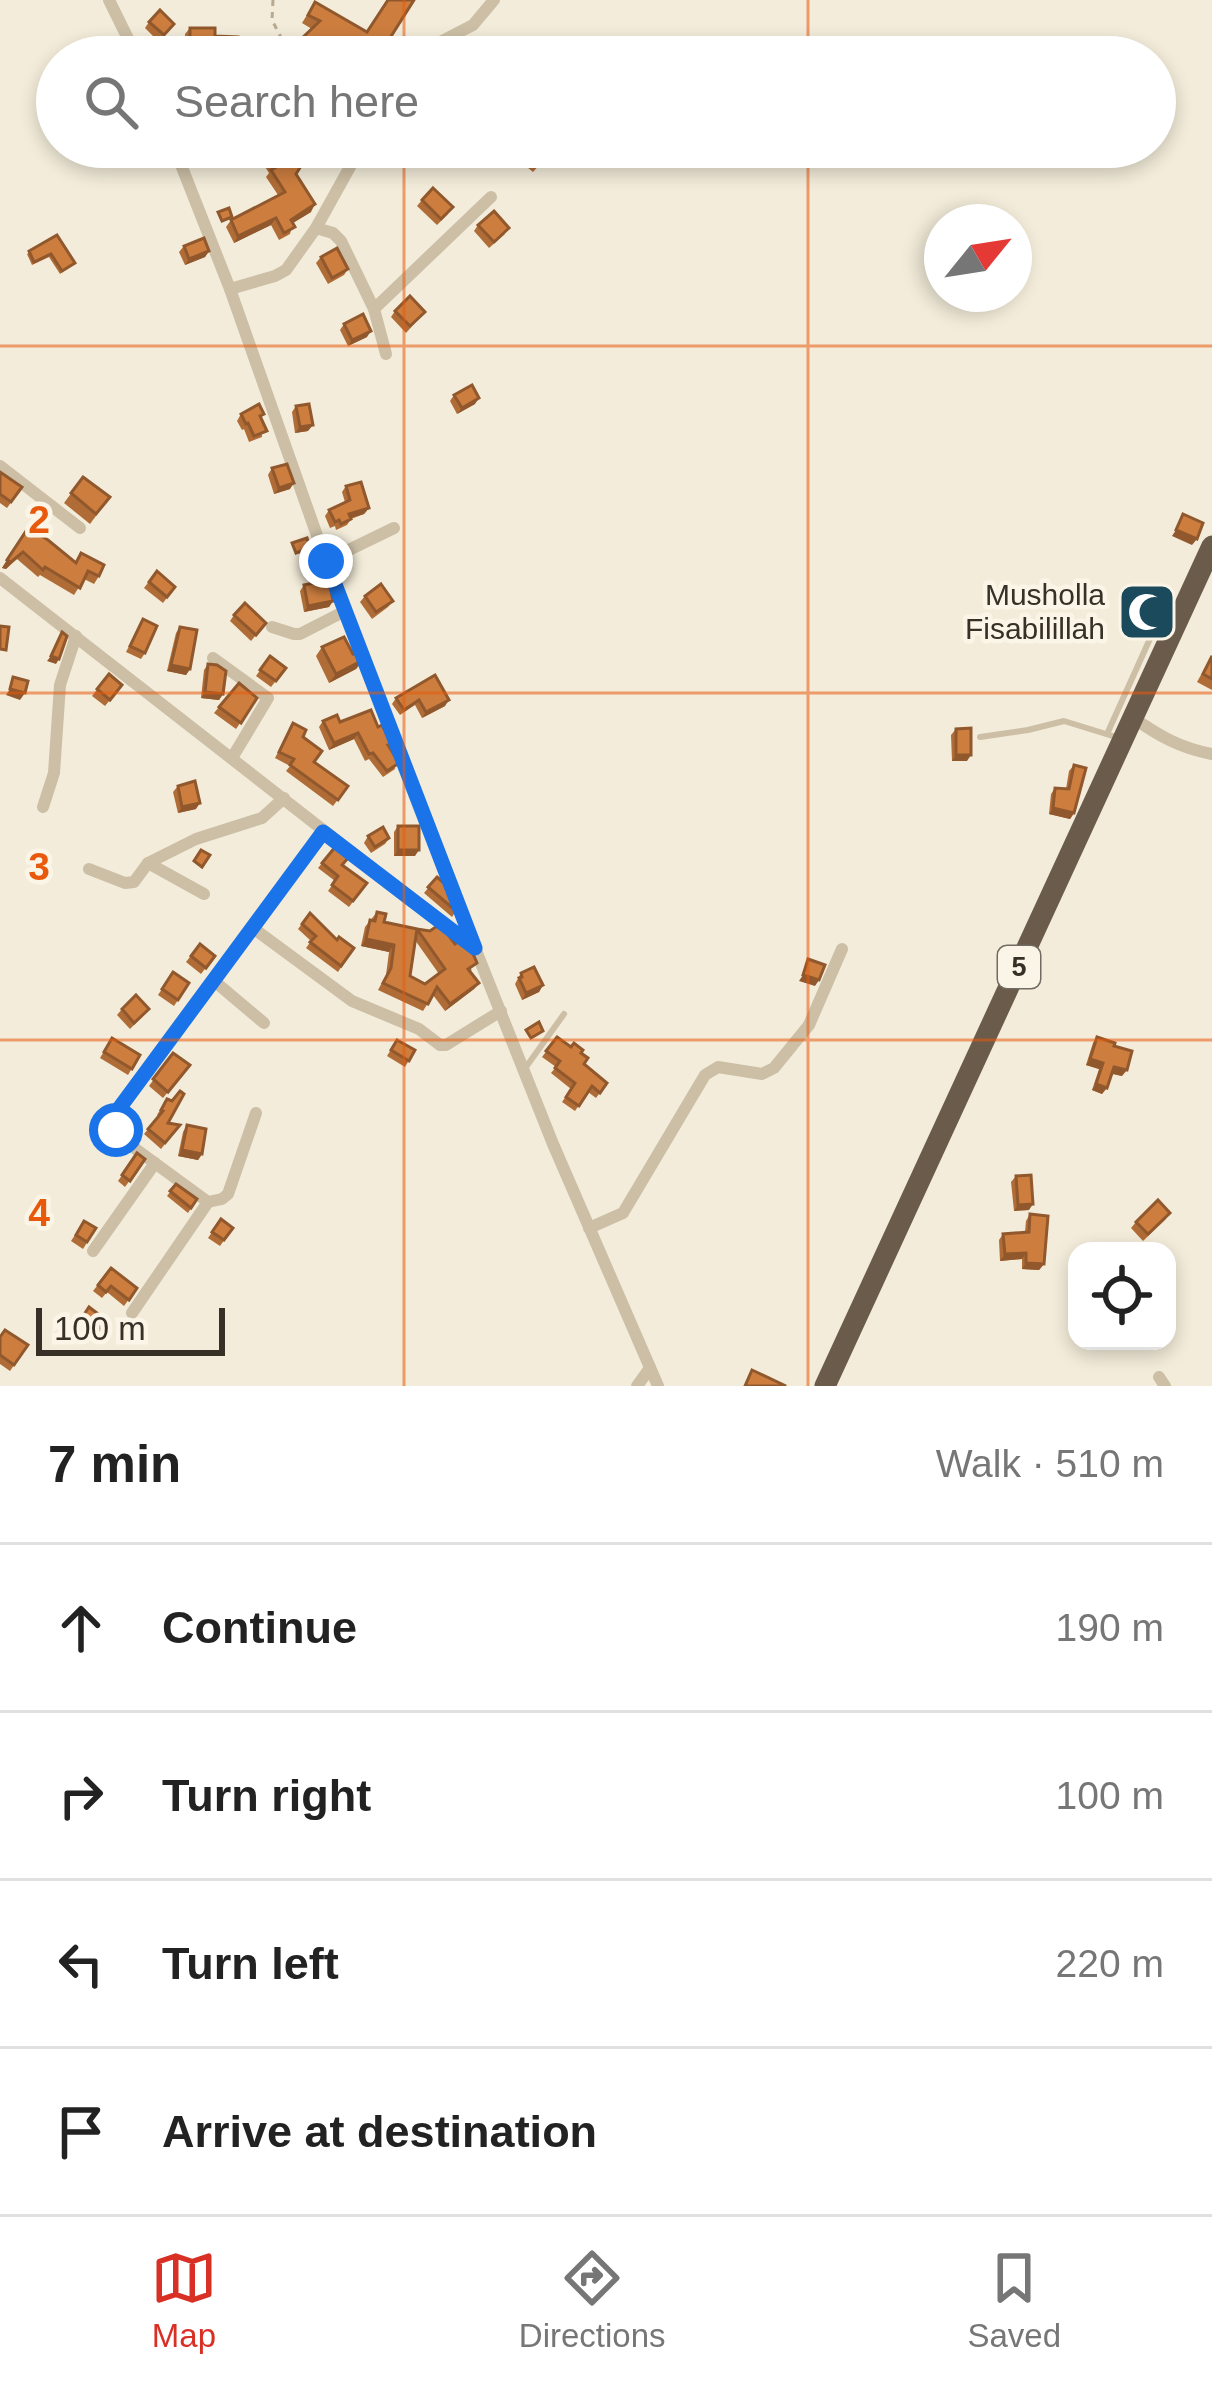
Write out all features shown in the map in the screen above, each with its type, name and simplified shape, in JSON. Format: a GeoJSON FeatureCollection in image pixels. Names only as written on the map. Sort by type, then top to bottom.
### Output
{"type":"FeatureCollection","features":[{"type":"Feature","properties":{"kind":"highway","name":"5"},"geometry":{"type":"LineString","coordinates":[[825,1386],[1115,737],[1132,717],[1212,546]]}},
{"type":"Feature","properties":{"kind":"street"},"geometry":{"type":"LineString","coordinates":[[110,0],[127,36]]}},
{"type":"Feature","properties":{"kind":"street"},"geometry":{"type":"LineString","coordinates":[[452,36],[473,25],[494,0]]}},
{"type":"Feature","properties":{"kind":"street"},"geometry":{"type":"LineString","coordinates":[[182,168],[475,948],[658,1386]]}},
{"type":"Feature","properties":{"kind":"street"},"geometry":{"type":"LineString","coordinates":[[230,289],[281,274],[316,228],[349,168]]}},
{"type":"Feature","properties":{"kind":"street"},"geometry":{"type":"LineString","coordinates":[[374,309],[491,197]]}},
{"type":"Feature","properties":{"kind":"street"},"geometry":{"type":"LineString","coordinates":[[316,228],[333,233],[340,241],[374,309],[386,354]]}},
{"type":"Feature","properties":{"kind":"street"},"geometry":{"type":"LineString","coordinates":[[0,466],[80,529]]}},
{"type":"Feature","properties":{"kind":"street"},"geometry":{"type":"LineString","coordinates":[[326,561],[394,528]]}},
{"type":"Feature","properties":{"kind":"street"},"geometry":{"type":"LineString","coordinates":[[0,578],[475,948]]}},
{"type":"Feature","properties":{"kind":"street"},"geometry":{"type":"LineString","coordinates":[[272,627],[300,634],[345,611]]}},
{"type":"Feature","properties":{"kind":"street"},"geometry":{"type":"LineString","coordinates":[[43,807],[54,773],[60,685],[76,636]]}},
{"type":"Feature","properties":{"kind":"street"},"geometry":{"type":"LineString","coordinates":[[213,658],[268,698],[232,758]]}},
{"type":"Feature","properties":{"kind":"street"},"geometry":{"type":"LineString","coordinates":[[1132,717],[1165,740],[1212,754]]}},
{"type":"Feature","properties":{"kind":"street"},"geometry":{"type":"LineString","coordinates":[[88,869],[130,883],[148,863],[196,839],[262,818],[284,798]]}},
{"type":"Feature","properties":{"kind":"street"},"geometry":{"type":"LineString","coordinates":[[208,1202],[122,1138],[113,1122],[115,1114],[323,832]]}},
{"type":"Feature","properties":{"kind":"street"},"geometry":{"type":"LineString","coordinates":[[148,863],[204,894]]}},
{"type":"Feature","properties":{"kind":"street"},"geometry":{"type":"LineString","coordinates":[[253,928],[352,1001],[419,1029],[440,1045],[501,1012]]}},
{"type":"Feature","properties":{"kind":"street"},"geometry":{"type":"LineString","coordinates":[[590,1228],[623,1213],[713,1069],[761,1075],[774,1068],[809,1025],[842,949]]}},
{"type":"Feature","properties":{"kind":"street"},"geometry":{"type":"LineString","coordinates":[[213,980],[264,1023]]}},
{"type":"Feature","properties":{"kind":"street"},"geometry":{"type":"LineString","coordinates":[[132,1313],[208,1202],[228,1194],[256,1113]]}},
{"type":"Feature","properties":{"kind":"street"},"geometry":{"type":"LineString","coordinates":[[93,1251],[155,1163]]}},
{"type":"Feature","properties":{"kind":"street"},"geometry":{"type":"LineString","coordinates":[[637,1386],[650,1368]]}},
{"type":"Feature","properties":{"kind":"lane"},"geometry":{"type":"LineString","coordinates":[[980,737],[1064,721],[1115,737],[1158,621]]}},
{"type":"Feature","properties":{"kind":"lane"},"geometry":{"type":"LineString","coordinates":[[524,1070],[564,1014]]}},
{"type":"Feature","properties":{"kind":"path"},"geometry":{"type":"LineString","coordinates":[[273,0],[272,20],[280,36]]}},
{"type":"Feature","properties":{"kind":"building"},"geometry":{"type":"Polygon","coordinates":[[[388,0],[414,0],[391,36],[304,36],[320,21],[308,15],[315,2],[367,32],[388,0]]]}},
{"type":"Feature","properties":{"kind":"building"},"geometry":{"type":"Polygon","coordinates":[[[160,10],[174,24],[164,35],[149,22],[160,10]]]}},
{"type":"Feature","properties":{"kind":"building"},"geometry":{"type":"Polygon","coordinates":[[[190,28],[215,28],[215,36],[190,36],[190,28]]]}},
{"type":"Feature","properties":{"kind":"building"},"geometry":{"type":"Polygon","coordinates":[[[300,168],[296,174],[315,204],[291,220],[295,227],[284,233],[276,218],[238,236],[231,220],[285,192],[271,170],[300,168]]]}},
{"type":"Feature","properties":{"kind":"building"},"geometry":{"type":"Polygon","coordinates":[[[433,188],[453,207],[441,219],[422,200],[433,188]]]}},
{"type":"Feature","properties":{"kind":"building"},"geometry":{"type":"Polygon","coordinates":[[[229,208],[232,217],[222,221],[218,212],[229,208]]]}},
{"type":"Feature","properties":{"kind":"building"},"geometry":{"type":"Polygon","coordinates":[[[494,211],[509,228],[494,242],[478,225],[494,211]]]}},
{"type":"Feature","properties":{"kind":"building"},"geometry":{"type":"Polygon","coordinates":[[[57,235],[75,263],[62,271],[51,254],[34,262],[29,251],[57,235]]]}},
{"type":"Feature","properties":{"kind":"building"},"geometry":{"type":"Polygon","coordinates":[[[204,238],[209,251],[189,259],[184,246],[204,238]]]}},
{"type":"Feature","properties":{"kind":"building"},"geometry":{"type":"Polygon","coordinates":[[[337,248],[348,269],[332,278],[321,257],[337,248]]]}},
{"type":"Feature","properties":{"kind":"building"},"geometry":{"type":"Polygon","coordinates":[[[410,296],[425,312],[410,326],[395,311],[410,296]]]}},
{"type":"Feature","properties":{"kind":"building"},"geometry":{"type":"Polygon","coordinates":[[[363,314],[371,331],[352,340],[344,324],[363,314]]]}},
{"type":"Feature","properties":{"kind":"building"},"geometry":{"type":"Polygon","coordinates":[[[472,385],[479,398],[462,408],[454,395],[472,385]]]}},
{"type":"Feature","properties":{"kind":"building"},"geometry":{"type":"Polygon","coordinates":[[[259,404],[267,431],[254,436],[241,414],[259,404]]]}},
{"type":"Feature","properties":{"kind":"building"},"geometry":{"type":"Polygon","coordinates":[[[309,404],[313,425],[300,427],[296,406],[309,404]]]}},
{"type":"Feature","properties":{"kind":"building"},"geometry":{"type":"Polygon","coordinates":[[[287,464],[294,483],[279,488],[272,468],[287,464]]]}},
{"type":"Feature","properties":{"kind":"building"},"geometry":{"type":"Polygon","coordinates":[[[0,472],[22,487],[11,502],[0,494],[0,472]]]}},
{"type":"Feature","properties":{"kind":"building"},"geometry":{"type":"Polygon","coordinates":[[[83,477],[110,497],[96,514],[71,493],[83,477]]]}},
{"type":"Feature","properties":{"kind":"building"},"geometry":{"type":"Polygon","coordinates":[[[361,482],[369,508],[349,514],[351,519],[341,524],[335,522],[329,510],[350,500],[346,486],[361,482]]]}},
{"type":"Feature","properties":{"kind":"building"},"geometry":{"type":"Polygon","coordinates":[[[1183,514],[1203,523],[1197,539],[1176,530],[1183,514]]]}},
{"type":"Feature","properties":{"kind":"building"},"geometry":{"type":"Polygon","coordinates":[[[28,528],[76,563],[81,553],[104,565],[99,576],[88,571],[80,588],[43,570],[23,552],[7,560],[28,528]]]}},
{"type":"Feature","properties":{"kind":"building"},"geometry":{"type":"Polygon","coordinates":[[[307,538],[310,548],[296,553],[292,543],[307,538]]]}},
{"type":"Feature","properties":{"kind":"building"},"geometry":{"type":"Polygon","coordinates":[[[157,571],[175,587],[167,597],[149,582],[157,571]]]}},
{"type":"Feature","properties":{"kind":"building"},"geometry":{"type":"Polygon","coordinates":[[[329,580],[333,601],[308,606],[304,585],[329,580]]]}},
{"type":"Feature","properties":{"kind":"building"},"geometry":{"type":"Polygon","coordinates":[[[381,584],[393,601],[376,612],[365,596],[381,584]]]}},
{"type":"Feature","properties":{"kind":"building"},"geometry":{"type":"Polygon","coordinates":[[[1156,593],[1162,608],[1146,620],[1138,599],[1156,593]]]}},
{"type":"Feature","properties":{"kind":"building"},"geometry":{"type":"Polygon","coordinates":[[[245,603],[266,623],[256,635],[234,615],[245,603]]]}},
{"type":"Feature","properties":{"kind":"building"},"geometry":{"type":"Polygon","coordinates":[[[143,619],[157,626],[145,653],[130,646],[143,619]]]}},
{"type":"Feature","properties":{"kind":"building"},"geometry":{"type":"Polygon","coordinates":[[[0,626],[9,627],[6,650],[0,649],[0,626]]]}},
{"type":"Feature","properties":{"kind":"building"},"geometry":{"type":"Polygon","coordinates":[[[180,627],[197,630],[190,669],[171,665],[180,627]]]}},
{"type":"Feature","properties":{"kind":"building"},"geometry":{"type":"Polygon","coordinates":[[[62,632],[67,636],[59,659],[51,656],[62,632]]]}},
{"type":"Feature","properties":{"kind":"building"},"geometry":{"type":"Polygon","coordinates":[[[344,637],[353,654],[360,653],[363,660],[336,674],[322,647],[344,637]]]}},
{"type":"Feature","properties":{"kind":"building"},"geometry":{"type":"Polygon","coordinates":[[[270,656],[286,668],[276,681],[260,670],[270,656]]]}},
{"type":"Feature","properties":{"kind":"building"},"geometry":{"type":"Polygon","coordinates":[[[1212,656],[1212,679],[1203,674],[1212,656]]]}},
{"type":"Feature","properties":{"kind":"building"},"geometry":{"type":"Polygon","coordinates":[[[208,664],[226,671],[223,694],[205,692],[208,664]]]}},
{"type":"Feature","properties":{"kind":"building"},"geometry":{"type":"Polygon","coordinates":[[[109,674],[122,685],[110,700],[97,689],[109,674]]]}},
{"type":"Feature","properties":{"kind":"building"},"geometry":{"type":"Polygon","coordinates":[[[435,675],[449,700],[426,712],[419,700],[404,710],[396,698],[435,675]]]}},
{"type":"Feature","properties":{"kind":"building"},"geometry":{"type":"Polygon","coordinates":[[[13,677],[28,681],[25,693],[10,689],[13,677]]]}},
{"type":"Feature","properties":{"kind":"building"},"geometry":{"type":"Polygon","coordinates":[[[239,683],[257,698],[241,723],[219,707],[239,683]]]}},
{"type":"Feature","properties":{"kind":"building"},"geometry":{"type":"Polygon","coordinates":[[[371,710],[399,763],[387,771],[369,754],[358,733],[334,743],[323,721],[337,715],[340,722],[371,710]]]}},
{"type":"Feature","properties":{"kind":"building"},"geometry":{"type":"Polygon","coordinates":[[[293,723],[306,730],[303,737],[322,751],[314,762],[348,786],[338,800],[290,765],[294,759],[279,752],[293,723]]]}},
{"type":"Feature","properties":{"kind":"building"},"geometry":{"type":"Polygon","coordinates":[[[971,728],[971,755],[956,755],[956,729],[971,728]]]}},
{"type":"Feature","properties":{"kind":"building"},"geometry":{"type":"Polygon","coordinates":[[[1074,765],[1086,768],[1074,813],[1053,808],[1055,788],[1069,789],[1074,765]]]}},
{"type":"Feature","properties":{"kind":"building"},"geometry":{"type":"Polygon","coordinates":[[[195,781],[200,803],[182,807],[178,786],[195,781]]]}},
{"type":"Feature","properties":{"kind":"building"},"geometry":{"type":"Polygon","coordinates":[[[398,826],[419,826],[419,850],[398,850],[398,826]]]}},
{"type":"Feature","properties":{"kind":"building"},"geometry":{"type":"Polygon","coordinates":[[[383,827],[389,838],[375,847],[368,836],[383,827]]]}},
{"type":"Feature","properties":{"kind":"building"},"geometry":{"type":"Polygon","coordinates":[[[336,846],[349,857],[342,865],[367,883],[353,901],[332,885],[338,876],[322,863],[336,846]]]}},
{"type":"Feature","properties":{"kind":"building"},"geometry":{"type":"Polygon","coordinates":[[[201,850],[210,855],[202,867],[194,861],[201,850]]]}},
{"type":"Feature","properties":{"kind":"building"},"geometry":{"type":"Polygon","coordinates":[[[437,877],[445,884],[456,911],[428,887],[437,877]]]}},
{"type":"Feature","properties":{"kind":"building"},"geometry":{"type":"Polygon","coordinates":[[[377,912],[386,914],[384,922],[417,929],[430,931],[440,924],[455,944],[461,940],[470,947],[477,963],[468,969],[479,983],[450,1004],[437,987],[428,1004],[383,983],[394,945],[366,939],[377,912]],[[417,929],[410,976],[425,984],[445,969],[417,929]]]}},
{"type":"Feature","properties":{"kind":"building"},"geometry":{"type":"Polygon","coordinates":[[[310,913],[337,940],[354,948],[341,966],[310,942],[316,936],[302,924],[310,913]]]}},
{"type":"Feature","properties":{"kind":"building"},"geometry":{"type":"Polygon","coordinates":[[[200,944],[215,956],[206,968],[191,956],[200,944]]]}},
{"type":"Feature","properties":{"kind":"building"},"geometry":{"type":"Polygon","coordinates":[[[808,959],[825,965],[819,980],[803,975],[808,959]]]}},
{"type":"Feature","properties":{"kind":"building"},"geometry":{"type":"Polygon","coordinates":[[[534,967],[543,985],[526,993],[519,978],[534,967]]]}},
{"type":"Feature","properties":{"kind":"building"},"geometry":{"type":"Polygon","coordinates":[[[173,972],[189,983],[178,1000],[162,989],[173,972]]]}},
{"type":"Feature","properties":{"kind":"building"},"geometry":{"type":"Polygon","coordinates":[[[136,995],[149,1009],[134,1023],[122,1009],[136,995]]]}},
{"type":"Feature","properties":{"kind":"building"},"geometry":{"type":"Polygon","coordinates":[[[539,1022],[543,1031],[531,1038],[526,1030],[539,1022]]]}},
{"type":"Feature","properties":{"kind":"building"},"geometry":{"type":"Polygon","coordinates":[[[557,1037],[583,1050],[588,1058],[584,1064],[607,1083],[600,1093],[592,1086],[579,1106],[566,1097],[575,1083],[555,1068],[560,1061],[546,1051],[557,1037]]]}},
{"type":"Feature","properties":{"kind":"building"},"geometry":{"type":"Polygon","coordinates":[[[1097,1037],[1132,1051],[1127,1070],[1114,1067],[1107,1088],[1096,1084],[1103,1063],[1090,1059],[1097,1037]]]}},
{"type":"Feature","properties":{"kind":"building"},"geometry":{"type":"Polygon","coordinates":[[[112,1038],[140,1055],[132,1069],[104,1052],[112,1038]]]}},
{"type":"Feature","properties":{"kind":"building"},"geometry":{"type":"Polygon","coordinates":[[[397,1040],[415,1050],[409,1061],[391,1050],[397,1040]]]}},
{"type":"Feature","properties":{"kind":"building"},"geometry":{"type":"Polygon","coordinates":[[[173,1053],[190,1065],[168,1092],[153,1079],[173,1053]]]}},
{"type":"Feature","properties":{"kind":"building"},"geometry":{"type":"Polygon","coordinates":[[[180,1091],[184,1094],[168,1123],[180,1125],[165,1143],[148,1129],[167,1099],[172,1101],[180,1091]]]}},
{"type":"Feature","properties":{"kind":"building"},"geometry":{"type":"Polygon","coordinates":[[[187,1125],[206,1129],[202,1154],[182,1150],[187,1125]]]}},
{"type":"Feature","properties":{"kind":"building"},"geometry":{"type":"Polygon","coordinates":[[[137,1153],[145,1159],[130,1181],[122,1175],[137,1153]]]}},
{"type":"Feature","properties":{"kind":"building"},"geometry":{"type":"Polygon","coordinates":[[[1031,1175],[1033,1204],[1018,1205],[1016,1176],[1031,1175]]]}},
{"type":"Feature","properties":{"kind":"building"},"geometry":{"type":"Polygon","coordinates":[[[176,1184],[197,1199],[191,1208],[170,1191],[176,1184]]]}},
{"type":"Feature","properties":{"kind":"building"},"geometry":{"type":"Polygon","coordinates":[[[1158,1200],[1170,1213],[1148,1234],[1136,1222],[1158,1200]]]}},
{"type":"Feature","properties":{"kind":"building"},"geometry":{"type":"Polygon","coordinates":[[[1030,1214],[1048,1216],[1044,1264],[1026,1263],[1026,1253],[1005,1254],[1003,1234],[1029,1232],[1030,1214]]]}},
{"type":"Feature","properties":{"kind":"building"},"geometry":{"type":"Polygon","coordinates":[[[221,1219],[233,1228],[224,1240],[212,1232],[221,1219]]]}},
{"type":"Feature","properties":{"kind":"building"},"geometry":{"type":"Polygon","coordinates":[[[84,1221],[96,1228],[87,1242],[76,1235],[84,1221]]]}},
{"type":"Feature","properties":{"kind":"building"},"geometry":{"type":"Polygon","coordinates":[[[111,1268],[137,1288],[129,1300],[111,1286],[106,1292],[98,1285],[111,1268]]]}},
{"type":"Feature","properties":{"kind":"building"},"geometry":{"type":"Polygon","coordinates":[[[89,1307],[105,1319],[102,1329],[83,1316],[89,1307]]]}},
{"type":"Feature","properties":{"kind":"building"},"geometry":{"type":"Polygon","coordinates":[[[5,1330],[28,1345],[14,1365],[0,1355],[5,1330]]]}},
{"type":"Feature","properties":{"kind":"building"},"geometry":{"type":"Polygon","coordinates":[[[752,1370],[786,1386],[745,1386],[752,1370]]]}},
{"type":"Feature","properties":{"kind":"place","name":"Musholla Fisabilillah"},"geometry":{"type":"Point","coordinates":[1147,612]}},
{"type":"Feature","properties":{"kind":"route"},"geometry":{"type":"LineString","coordinates":[[116,1130],[115,1114],[323,832],[475,948],[326,561]]}}]}
